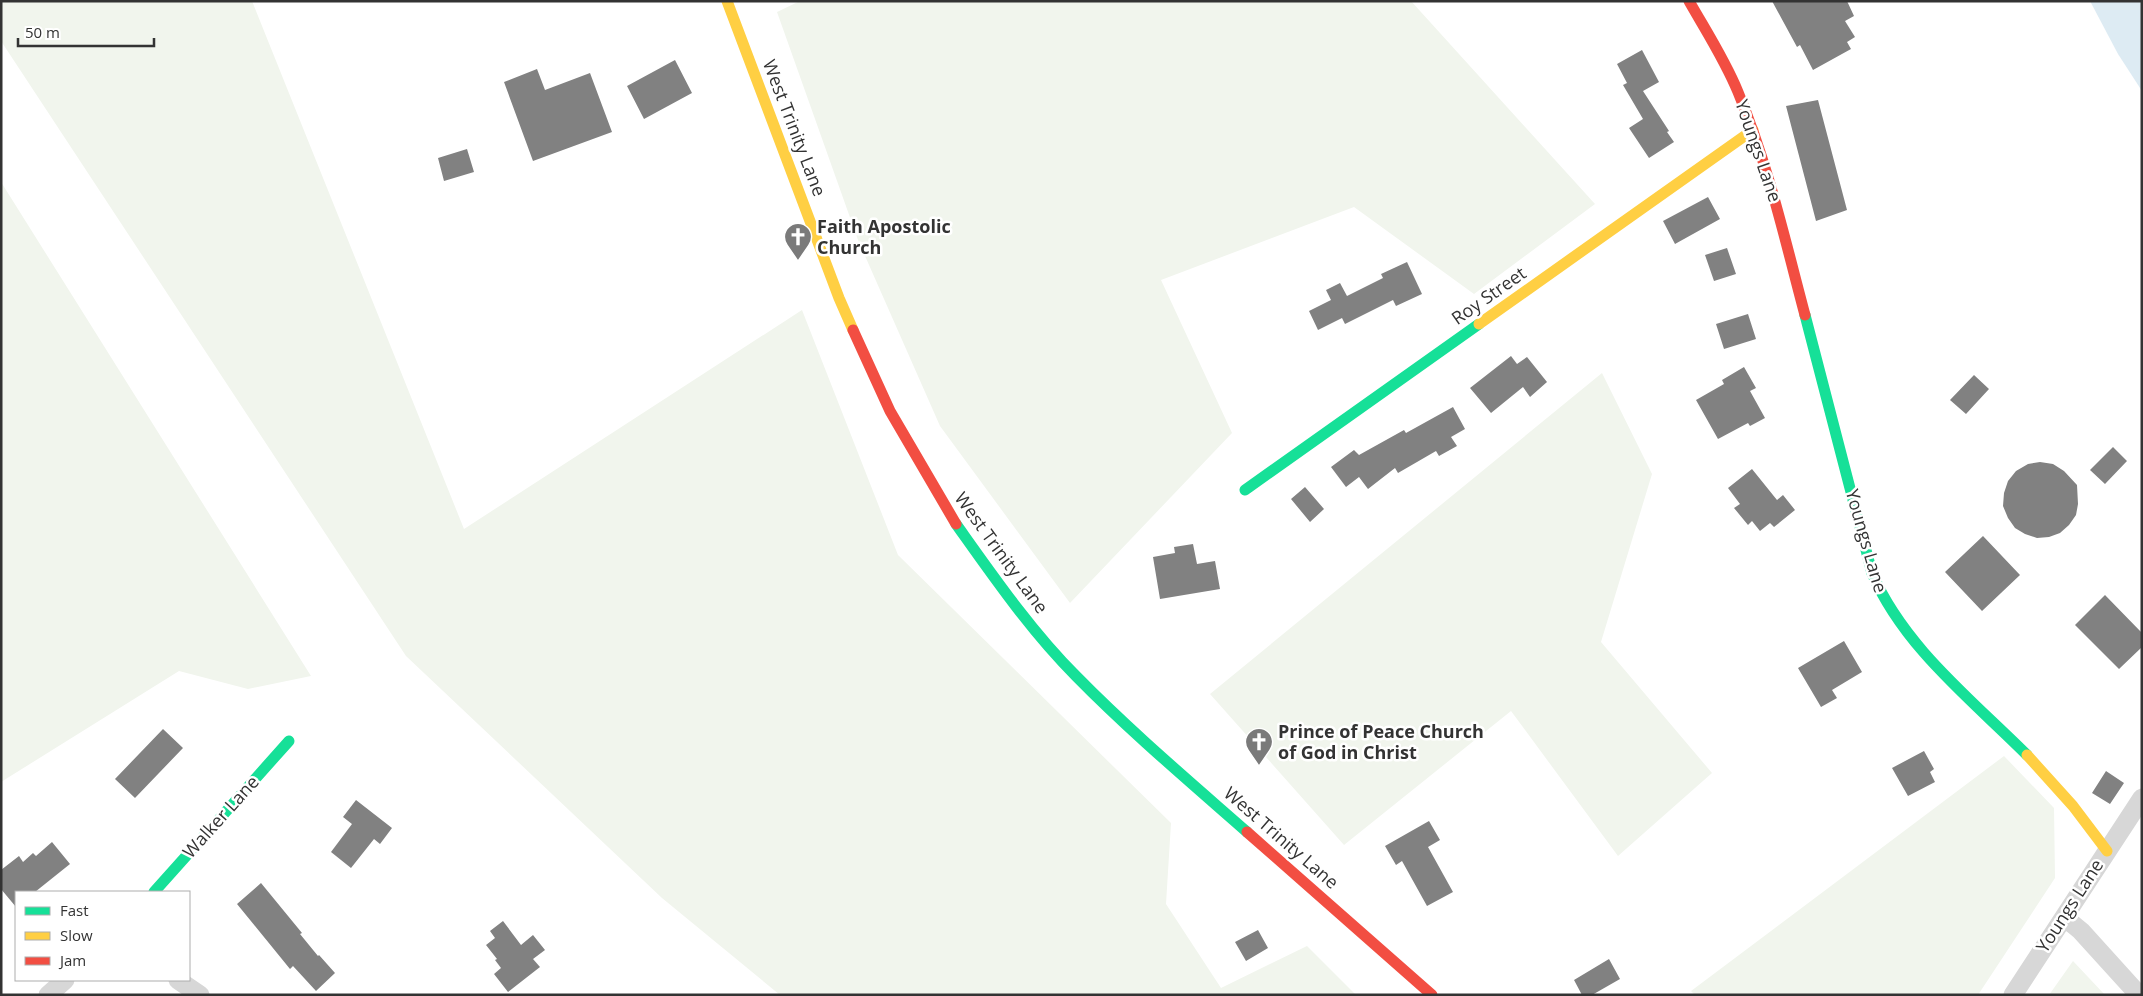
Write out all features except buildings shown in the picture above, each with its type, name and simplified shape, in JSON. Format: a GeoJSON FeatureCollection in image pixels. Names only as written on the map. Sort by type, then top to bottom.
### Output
{"type":"FeatureCollection","features":[{"type":"Feature","properties":{"kind":"street","name":"West Trinity Lane"},"geometry":{"type":"LineString","coordinates":[[727,1],[840,298],[890,411],[948,513],[992,576],[1075,675],[1171,765],[1432,995]]}},
{"type":"Feature","properties":{"kind":"street","name":"Youngs Lane"},"geometry":{"type":"LineString","coordinates":[[1689,1],[1720,54],[1753,130],[1770,181],[1872,574],[1879,592],[1888,609],[1921,649],[2066,798],[2090,825],[2107,851],[2013,995]]}},
{"type":"Feature","properties":{"kind":"street","name":"Roy Street"},"geometry":{"type":"LineString","coordinates":[[1245,490],[1753,130]]}},
{"type":"Feature","properties":{"kind":"street","name":"Walker Lane"},"geometry":{"type":"LineString","coordinates":[[155,891],[289,741]]}},
{"type":"Feature","properties":{"kind":"street"},"geometry":{"type":"LineString","coordinates":[[2107,851],[2142,798]]}},
{"type":"Feature","properties":{"kind":"street"},"geometry":{"type":"LineString","coordinates":[[2064,916],[2081,931],[2139,995]]}},
{"type":"Feature","properties":{"kind":"street"},"geometry":{"type":"LineString","coordinates":[[48,995],[64,981]]}},
{"type":"Feature","properties":{"kind":"street"},"geometry":{"type":"LineString","coordinates":[[179,981],[200,995]]}},
{"type":"Feature","properties":{"kind":"shaded area"},"geometry":{"type":"Polygon","coordinates":[[[1,1],[252,1],[464,529],[802,310],[898,555],[1171,823],[1166,904],[1221,988],[1307,946],[1356,995],[780,995],[662,898],[406,656],[1,41],[1,1]]]}},
{"type":"Feature","properties":{"kind":"shaded area"},"geometry":{"type":"Polygon","coordinates":[[[800,1],[1411,1],[1595,204],[1474,294],[1354,207],[1161,280],[1232,433],[1070,603],[940,426],[858,240],[777,12],[800,1]]]}},
{"type":"Feature","properties":{"kind":"shaded area"},"geometry":{"type":"Polygon","coordinates":[[[2090,1],[2142,1],[2142,91],[2118,54],[2090,1]]]}},
{"type":"Feature","properties":{"kind":"shaded area"},"geometry":{"type":"Polygon","coordinates":[[[1,182],[311,676],[248,689],[179,671],[1,782],[1,182]]]}},
{"type":"Feature","properties":{"kind":"shaded area"},"geometry":{"type":"Polygon","coordinates":[[[1602,373],[1652,474],[1601,642],[1712,773],[1618,856],[1511,711],[1344,845],[1210,694],[1602,373]]]}},
{"type":"Feature","properties":{"kind":"shaded area"},"geometry":{"type":"Polygon","coordinates":[[[2004,756],[2054,808],[2055,878],[1978,995],[1695,995],[1691,991],[2004,756]]]}},
{"type":"Feature","properties":{"kind":"shaded area"},"geometry":{"type":"Polygon","coordinates":[[[2073,961],[2105,995],[2049,995],[2073,961]]]}},
{"type":"Feature","properties":{"kind":"traffic: fast"},"geometry":{"type":"LineString","coordinates":[[1805,315],[1872,573],[1886,600],[1920,648],[1940,671],[2027,755]]}},
{"type":"Feature","properties":{"kind":"traffic: fast"},"geometry":{"type":"LineString","coordinates":[[1245,490],[1479,324]]}},
{"type":"Feature","properties":{"kind":"traffic: fast"},"geometry":{"type":"LineString","coordinates":[[956,524],[1013,603],[1059,659],[1139,736],[1247,832]]}},
{"type":"Feature","properties":{"kind":"traffic: fast"},"geometry":{"type":"LineString","coordinates":[[155,891],[289,741]]}},
{"type":"Feature","properties":{"kind":"traffic: slow"},"geometry":{"type":"LineString","coordinates":[[727,1],[839,298],[853,330]]}},
{"type":"Feature","properties":{"kind":"traffic: slow"},"geometry":{"type":"LineString","coordinates":[[1479,324],[1753,130]]}},
{"type":"Feature","properties":{"kind":"traffic: slow"},"geometry":{"type":"LineString","coordinates":[[2027,755],[2073,806],[2107,851]]}},
{"type":"Feature","properties":{"kind":"traffic: jam"},"geometry":{"type":"LineString","coordinates":[[1689,1],[1727,68],[1749,119],[1775,202],[1805,315]]}},
{"type":"Feature","properties":{"kind":"traffic: jam"},"geometry":{"type":"LineString","coordinates":[[853,330],[890,411],[956,524]]}},
{"type":"Feature","properties":{"kind":"traffic: jam"},"geometry":{"type":"LineString","coordinates":[[1247,832],[1432,995]]}},
{"type":"Feature","properties":{"kind":"place","name":"Faith Apostolic Church"},"geometry":{"type":"Point","coordinates":[798,261]}},
{"type":"Feature","properties":{"kind":"place","name":"Prince of Peace Church of God in Christ"},"geometry":{"type":"Point","coordinates":[1259,766]}}]}
